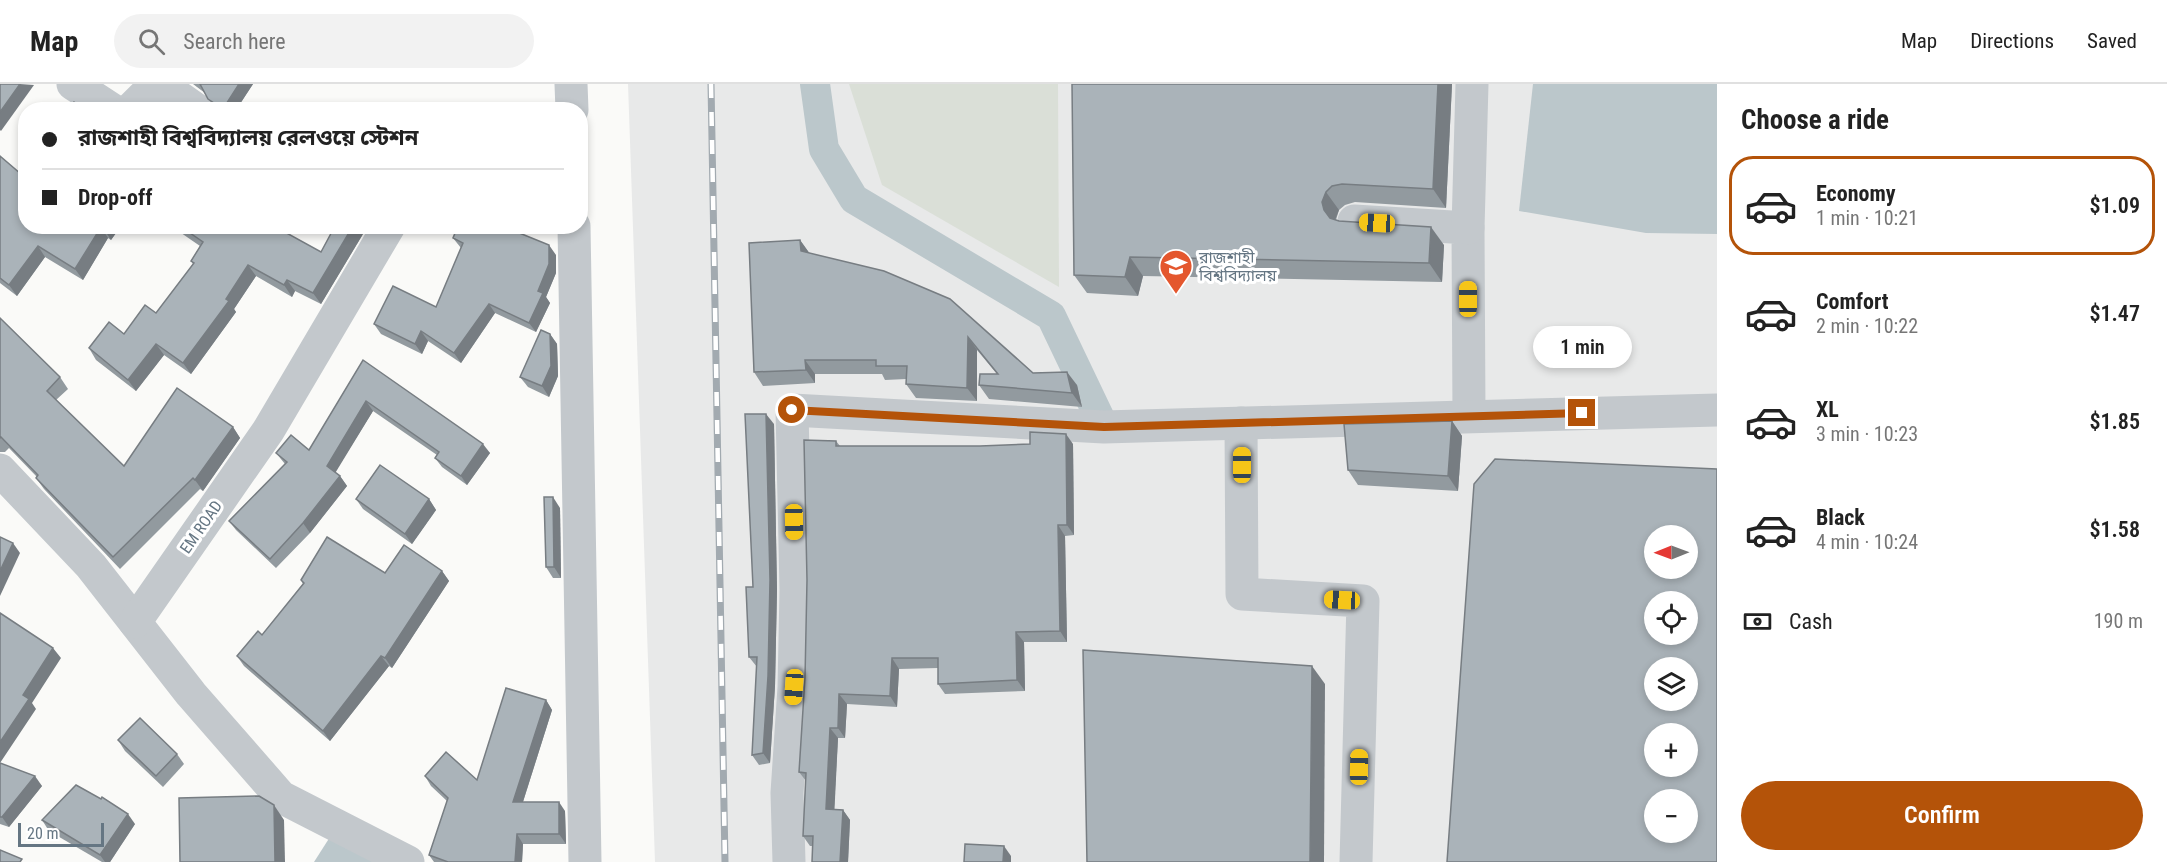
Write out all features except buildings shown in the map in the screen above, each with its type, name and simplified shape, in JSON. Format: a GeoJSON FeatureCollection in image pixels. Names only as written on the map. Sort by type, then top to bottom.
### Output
{"type":"FeatureCollection","features":[{"type":"Feature","properties":{"kind":"street"},"geometry":{"type":"LineString","coordinates":[[73,84],[101,102]]}},
{"type":"Feature","properties":{"kind":"street"},"geometry":{"type":"LineString","coordinates":[[572,84],[572,102]]}},
{"type":"Feature","properties":{"kind":"street"},"geometry":{"type":"LineString","coordinates":[[1469,417],[1468,228],[1472,84]]}},
{"type":"Feature","properties":{"kind":"street"},"geometry":{"type":"LineString","coordinates":[[138,102],[150,90],[158,87],[185,102]]}},
{"type":"Feature","properties":{"kind":"street"},"geometry":{"type":"LineString","coordinates":[[1354,221],[1468,228]]}},
{"type":"Feature","properties":{"kind":"street","name":"EM ROAD"},"geometry":{"type":"LineString","coordinates":[[135,622],[268,431],[383,234]]}},
{"type":"Feature","properties":{"kind":"street"},"geometry":{"type":"LineString","coordinates":[[574,234],[585,862]]}},
{"type":"Feature","properties":{"kind":"street"},"geometry":{"type":"LineString","coordinates":[[789,862],[787,793],[794,687],[796,590],[792,410],[1104,427],[1717,410]]}},
{"type":"Feature","properties":{"kind":"street"},"geometry":{"type":"LineString","coordinates":[[1241,423],[1242,594],[1363,601],[1356,862]]}},
{"type":"Feature","properties":{"kind":"street"},"geometry":{"type":"LineString","coordinates":[[0,470],[91,566],[191,694],[281,797],[408,862]]}},
{"type":"Feature","properties":{"kind":"shaded area","name":"রাজশাহী বিশ্ববিদ্যালয়"},"geometry":{"type":"Polygon","coordinates":[[[628,84],[1717,84],[1717,862],[655,862],[628,84]]]}},
{"type":"Feature","properties":{"kind":"shaded area"},"geometry":{"type":"Polygon","coordinates":[[[849,84],[1058,84],[1059,287],[882,185],[849,84]]]}},
{"type":"Feature","properties":{"kind":"shaded area"},"geometry":{"type":"Polygon","coordinates":[[[1533,84],[1717,84],[1717,234],[1646,233],[1519,211],[1533,84]]]}},
{"type":"Feature","properties":{"kind":"shaded area"},"geometry":{"type":"Polygon","coordinates":[[[337,826],[408,862],[314,862],[337,826]]]}},
{"type":"Feature","properties":{"kind":"waterway"},"geometry":{"type":"LineString","coordinates":[[815,84],[824,149],[854,199],[1051,316],[1104,427]]}},
{"type":"Feature","properties":{"kind":"railway"},"geometry":{"type":"LineString","coordinates":[[711,84],[725,862]]}},
{"type":"Feature","properties":{"kind":"place","name":"রাজশাহী বিশ্ববিদ্যালয়"},"geometry":{"type":"Point","coordinates":[1176,295]}},
{"type":"Feature","properties":{"kind":"route"},"geometry":{"type":"LineString","coordinates":[[792,410],[1104,427],[1582,413]]}}]}
